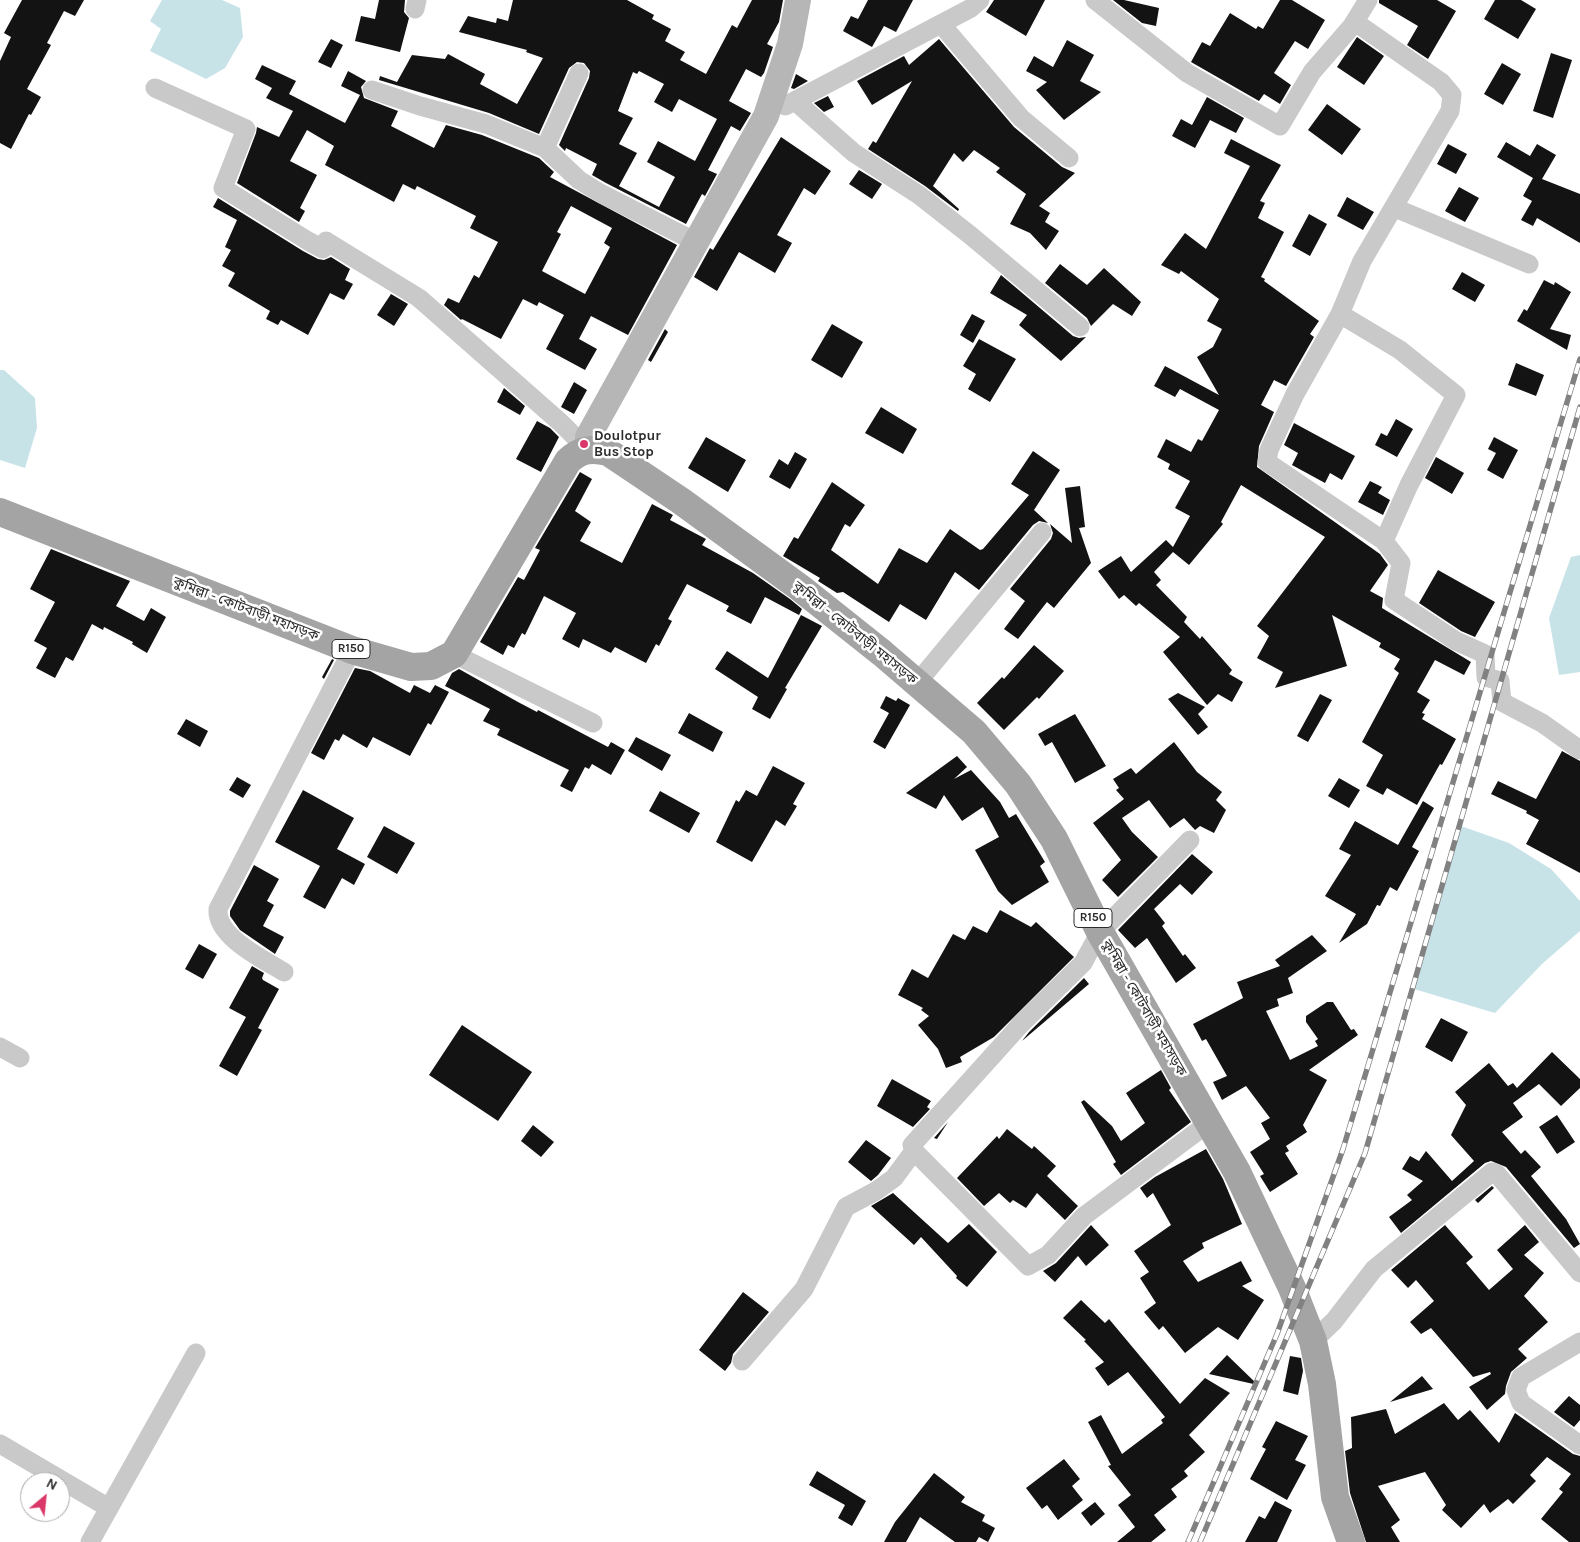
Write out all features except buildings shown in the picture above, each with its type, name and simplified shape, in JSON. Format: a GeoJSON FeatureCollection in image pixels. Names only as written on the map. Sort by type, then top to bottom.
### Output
{"type":"FeatureCollection","features":[{"type":"Feature","properties":{"kind":"main road"},"geometry":{"type":"LineString","coordinates":[[454,654],[568,461],[578,453],[588,450]]}},
{"type":"Feature","properties":{"kind":"main road","name":"কুমিল্লা - কোটবাড়ী মহাসড়ক"},"geometry":{"type":"LineString","coordinates":[[588,450],[608,452],[681,501],[799,587],[974,732],[1018,784],[1054,840],[1100,932],[1210,1122],[1237,1172],[1292,1288],[1313,1341],[1322,1384],[1335,1496],[1351,1542]]}},
{"type":"Feature","properties":{"kind":"main road","name":"কুমিল্লা - কোটবাড়ী মহাসড়ক"},"geometry":{"type":"LineString","coordinates":[[0,512],[352,650],[412,667],[431,666],[454,654]]}},
{"type":"Feature","properties":{"kind":"street"},"geometry":{"type":"LineString","coordinates":[[588,450],[588,437],[766,116],[790,44],[798,0]]}},
{"type":"Feature","properties":{"kind":"street"},"geometry":{"type":"LineString","coordinates":[[766,116],[971,8],[980,0]]}},
{"type":"Feature","properties":{"kind":"street"},"geometry":{"type":"LineString","coordinates":[[1095,0],[1187,73],[1280,126],[1312,72],[1355,22],[1368,0]]}},
{"type":"Feature","properties":{"kind":"street"},"geometry":{"type":"LineString","coordinates":[[1355,22],[1441,82],[1452,95],[1450,111],[1395,208],[1362,261],[1340,314],[1295,394],[1269,450],[1267,462],[1384,541],[1401,563],[1394,600],[1456,641],[1485,654],[1486,677],[1500,681],[1502,702],[1542,724],[1580,750]]}},
{"type":"Feature","properties":{"kind":"street"},"geometry":{"type":"LineString","coordinates":[[941,24],[1021,118],[1069,158]]}},
{"type":"Feature","properties":{"kind":"street"},"geometry":{"type":"LineString","coordinates":[[545,148],[579,73]]}},
{"type":"Feature","properties":{"kind":"street"},"geometry":{"type":"LineString","coordinates":[[155,88],[246,129],[223,188],[308,242],[323,249],[326,241],[419,298],[561,423],[588,450]]}},
{"type":"Feature","properties":{"kind":"street"},"geometry":{"type":"LineString","coordinates":[[372,90],[420,106],[486,124],[545,148],[579,180],[600,193],[696,242]]}},
{"type":"Feature","properties":{"kind":"street"},"geometry":{"type":"LineString","coordinates":[[795,101],[854,152],[919,195],[1080,327]]}},
{"type":"Feature","properties":{"kind":"street"},"geometry":{"type":"LineString","coordinates":[[1395,208],[1529,264]]}},
{"type":"Feature","properties":{"kind":"street"},"geometry":{"type":"LineString","coordinates":[[1340,314],[1400,350],[1456,395],[1409,485],[1384,541]]}},
{"type":"Feature","properties":{"kind":"street"},"geometry":{"type":"LineString","coordinates":[[917,683],[1042,532]]}},
{"type":"Feature","properties":{"kind":"street"},"geometry":{"type":"LineString","coordinates":[[284,972],[245,948],[224,930],[217,917],[218,909],[352,650]]}},
{"type":"Feature","properties":{"kind":"street"},"geometry":{"type":"LineString","coordinates":[[454,654],[593,724]]}},
{"type":"Feature","properties":{"kind":"street"},"geometry":{"type":"LineString","coordinates":[[1190,840],[1100,932],[1082,963],[1021,1024],[912,1145],[914,1151],[1028,1266],[1048,1255],[1084,1216],[1210,1122]]}},
{"type":"Feature","properties":{"kind":"street"},"geometry":{"type":"LineString","coordinates":[[0,1047],[20,1058]]}},
{"type":"Feature","properties":{"kind":"street"},"geometry":{"type":"LineString","coordinates":[[742,1360],[804,1289],[846,1207],[876,1191],[894,1178],[914,1151]]}},
{"type":"Feature","properties":{"kind":"street"},"geometry":{"type":"LineString","coordinates":[[1313,1341],[1334,1321],[1374,1269],[1492,1172],[1497,1174],[1580,1273]]}},
{"type":"Feature","properties":{"kind":"street"},"geometry":{"type":"LineString","coordinates":[[1580,1342],[1521,1377],[1516,1390],[1521,1403],[1580,1446]]}},
{"type":"Feature","properties":{"kind":"street"},"geometry":{"type":"LineString","coordinates":[[90,1542],[196,1353]]}},
{"type":"Feature","properties":{"kind":"street"},"geometry":{"type":"LineString","coordinates":[[0,1444],[109,1508]]}},
{"type":"Feature","properties":{"kind":"water"},"geometry":{"type":"Polygon","coordinates":[[[162,0],[222,0],[240,8],[243,37],[225,68],[206,79],[150,51],[161,29],[150,21],[162,0]]]}},
{"type":"Feature","properties":{"kind":"water"},"geometry":{"type":"Polygon","coordinates":[[[0,370],[4,370],[35,398],[37,428],[25,468],[0,460],[0,370]]]}},
{"type":"Feature","properties":{"kind":"water"},"geometry":{"type":"Polygon","coordinates":[[[1580,555],[1580,672],[1559,675],[1549,618],[1571,557],[1580,555]]]}},
{"type":"Feature","properties":{"kind":"water"},"geometry":{"type":"Polygon","coordinates":[[[1461,826],[1509,843],[1551,869],[1580,901],[1580,931],[1542,964],[1495,1013],[1414,989],[1461,826]]]}},
{"type":"Feature","properties":{"kind":"railway"},"geometry":{"type":"LineString","coordinates":[[1188,1542],[1277,1334],[1343,1149],[1580,359]]}},
{"type":"Feature","properties":{"kind":"railway"},"geometry":{"type":"LineString","coordinates":[[1200,1542],[1365,1153],[1580,407]]}},
{"type":"Feature","properties":{"kind":"place","name":"Doulotpur Bus Stop"},"geometry":{"type":"Point","coordinates":[584,444]}}]}
